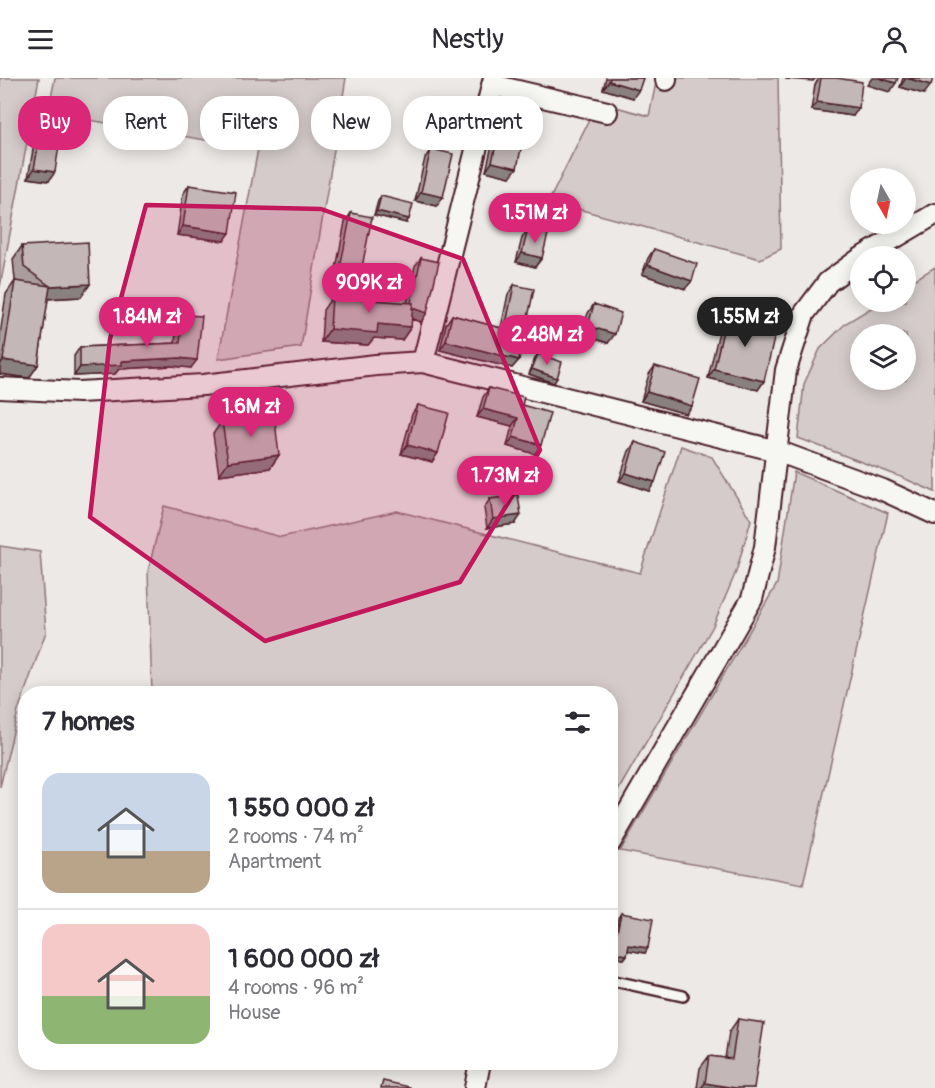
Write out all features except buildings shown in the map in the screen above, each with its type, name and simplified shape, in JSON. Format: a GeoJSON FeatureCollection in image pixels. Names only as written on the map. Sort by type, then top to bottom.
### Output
{"type":"FeatureCollection","features":[{"type":"Feature","properties":{"kind":"street"},"geometry":{"type":"LineString","coordinates":[[423,362],[493,81],[607,112]]}},
{"type":"Feature","properties":{"kind":"street"},"geometry":{"type":"LineString","coordinates":[[881,246],[935,214]]}},
{"type":"Feature","properties":{"kind":"street"},"geometry":{"type":"LineString","coordinates":[[618,829],[752,599],[765,547],[786,370],[804,314],[828,282],[850,266]]}},
{"type":"Feature","properties":{"kind":"street"},"geometry":{"type":"LineString","coordinates":[[0,388],[79,392],[203,385],[376,365],[423,362],[777,451],[883,490],[935,514]]}},
{"type":"Feature","properties":{"kind":"street"},"geometry":{"type":"LineString","coordinates":[[475,1088],[478,1070]]}},
{"type":"Feature","properties":{"kind":"lane"},"geometry":{"type":"LineString","coordinates":[[618,982],[683,996]]}},
{"type":"Feature","properties":{"kind":"highlighted area"},"geometry":{"type":"Polygon","coordinates":[[[146,205],[321,209],[463,259],[540,450],[460,582],[265,641],[90,517],[110,339],[146,205]]]}},
{"type":"Feature","properties":{"kind":"shaded area"},"geometry":{"type":"Polygon","coordinates":[[[0,78],[39,78],[36,96],[18,96],[18,150],[26,150],[0,287],[0,78]]]}},
{"type":"Feature","properties":{"kind":"shaded area"},"geometry":{"type":"Polygon","coordinates":[[[55,78],[346,78],[343,96],[311,96],[311,150],[334,150],[301,347],[218,359],[258,150],[299,150],[299,96],[200,96],[200,139],[188,137],[188,96],[103,96],[103,122],[91,120],[91,96],[51,96],[55,78]]]}},
{"type":"Feature","properties":{"kind":"shaded area"},"geometry":{"type":"Polygon","coordinates":[[[657,78],[778,78],[781,249],[760,259],[549,201],[598,102],[649,116],[657,78]]]}},
{"type":"Feature","properties":{"kind":"shaded area"},"geometry":{"type":"Polygon","coordinates":[[[935,267],[935,492],[798,438],[804,384],[820,349],[846,323],[864,312],[916,312],[916,279],[935,267]]]}},
{"type":"Feature","properties":{"kind":"shaded area"},"geometry":{"type":"Polygon","coordinates":[[[681,446],[712,457],[751,520],[736,572],[713,626],[618,791],[618,686],[152,686],[148,571],[164,506],[281,537],[397,511],[640,573],[681,446]]]}},
{"type":"Feature","properties":{"kind":"shaded area"},"geometry":{"type":"Polygon","coordinates":[[[794,472],[888,513],[803,884],[620,851],[777,584],[794,472]]]}},
{"type":"Feature","properties":{"kind":"shaded area"},"geometry":{"type":"Polygon","coordinates":[[[0,546],[40,552],[46,632],[27,686],[18,686],[18,711],[0,787],[0,546]]]}}]}
